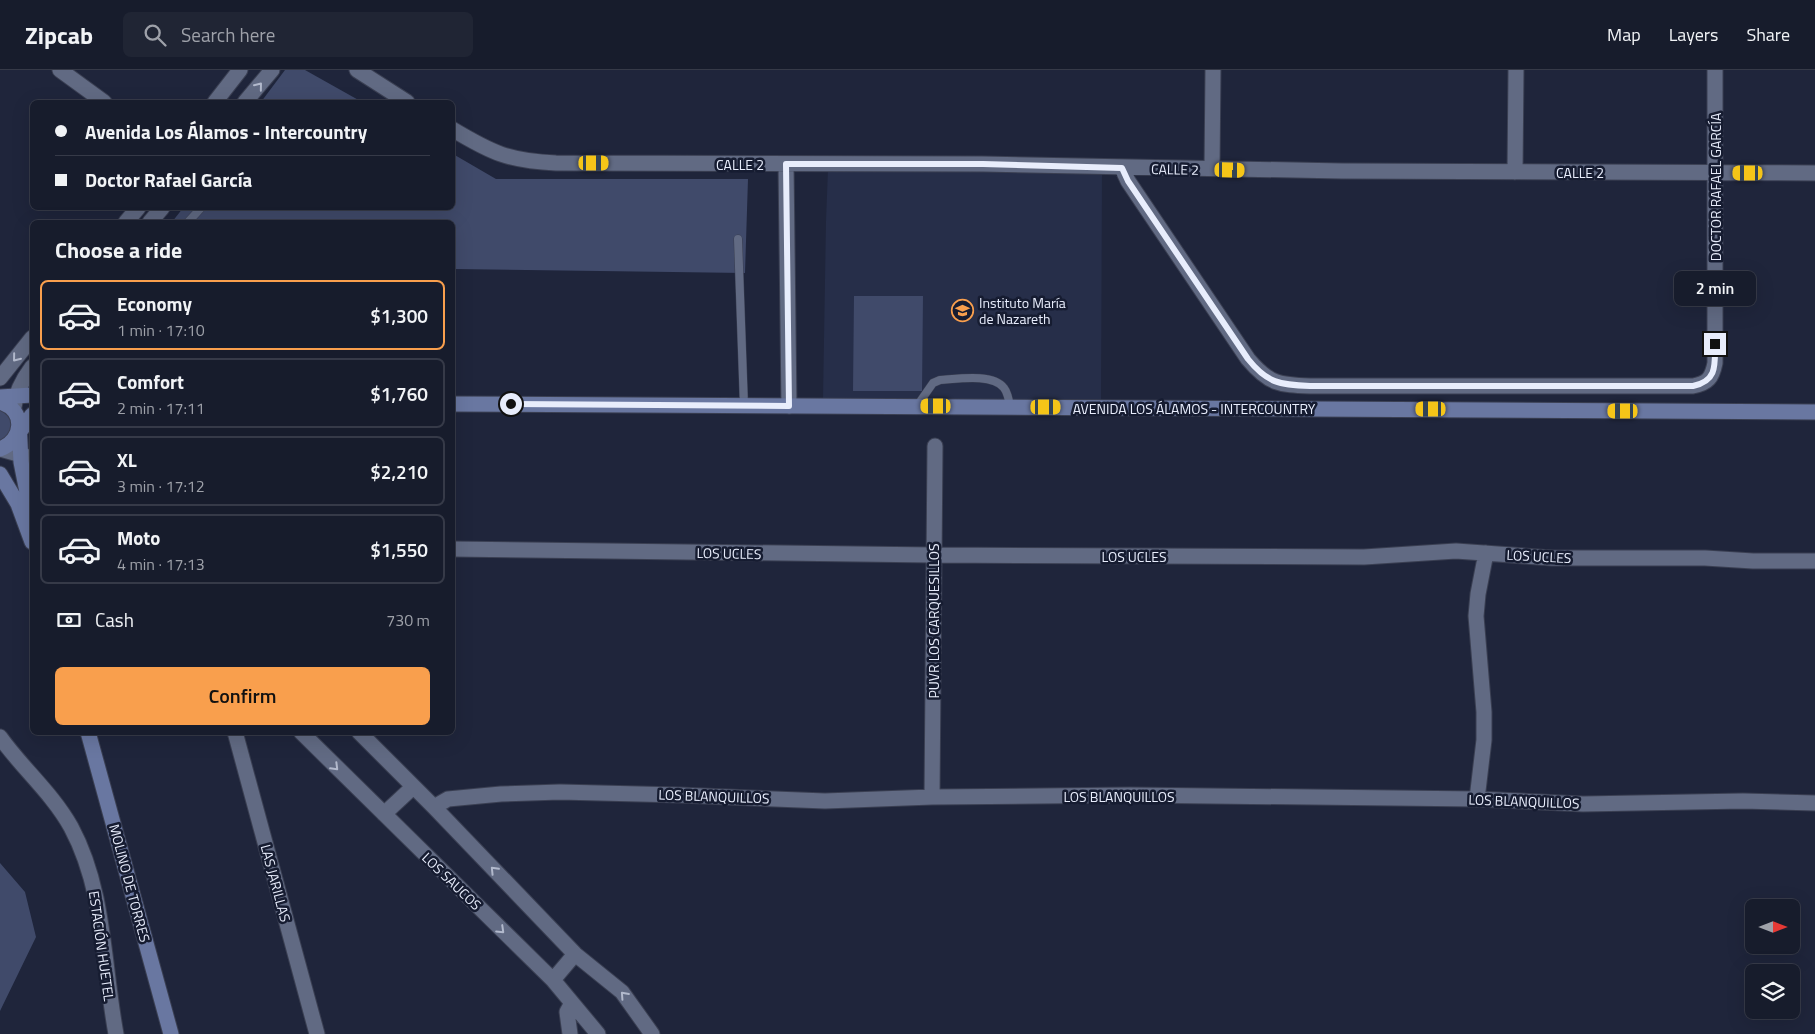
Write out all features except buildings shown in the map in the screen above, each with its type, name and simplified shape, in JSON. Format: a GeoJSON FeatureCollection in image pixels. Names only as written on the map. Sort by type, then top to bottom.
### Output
{"type":"FeatureCollection","features":[{"type":"Feature","properties":{"kind":"main road"},"geometry":{"type":"LineString","coordinates":[[0,397],[21,420]]}},
{"type":"Feature","properties":{"kind":"main road"},"geometry":{"type":"LineString","coordinates":[[0,449],[10,444],[30,400]]}},
{"type":"Feature","properties":{"kind":"main road"},"geometry":{"type":"LineString","coordinates":[[0,402],[9,406],[21,420],[27,457],[26,493],[30,509]]}},
{"type":"Feature","properties":{"kind":"main road","name":"AVENIDA LOS ÁLAMOS - INTERCOUNTRY"},"geometry":{"type":"LineString","coordinates":[[455,404],[1815,412]]}},
{"type":"Feature","properties":{"kind":"main road"},"geometry":{"type":"LineString","coordinates":[[0,474],[18,504],[30,537]]}},
{"type":"Feature","properties":{"kind":"main road","name":"MOLINO DE TORRES"},"geometry":{"type":"LineString","coordinates":[[89,735],[171,1034]]}},
{"type":"Feature","properties":{"kind":"street"},"geometry":{"type":"LineString","coordinates":[[60,70],[101,100]]}},
{"type":"Feature","properties":{"kind":"street"},"geometry":{"type":"LineString","coordinates":[[217,100],[240,70]]}},
{"type":"Feature","properties":{"kind":"street"},"geometry":{"type":"LineString","coordinates":[[247,100],[272,70]]}},
{"type":"Feature","properties":{"kind":"street"},"geometry":{"type":"LineString","coordinates":[[357,70],[404,100]]}},
{"type":"Feature","properties":{"kind":"street"},"geometry":{"type":"LineString","coordinates":[[1212,169],[1213,70]]}},
{"type":"Feature","properties":{"kind":"street"},"geometry":{"type":"LineString","coordinates":[[1515,172],[1516,70]]}},
{"type":"Feature","properties":{"kind":"street","name":"DOCTOR RAFAEL GARCÍA"},"geometry":{"type":"LineString","coordinates":[[1122,168],[1128,181],[1248,359],[1258,372],[1279,384],[1310,386],[1693,386],[1704,384],[1710,379],[1715,363],[1715,70]]}},
{"type":"Feature","properties":{"kind":"street","name":"CALLE 2"},"geometry":{"type":"LineString","coordinates":[[455,131],[484,148],[503,156],[534,162],[983,164],[1122,168],[1715,174],[1815,173]]}},
{"type":"Feature","properties":{"kind":"street"},"geometry":{"type":"LineString","coordinates":[[786,164],[789,406]]}},
{"type":"Feature","properties":{"kind":"street"},"geometry":{"type":"LineString","coordinates":[[128,220],[136,210]]}},
{"type":"Feature","properties":{"kind":"street"},"geometry":{"type":"LineString","coordinates":[[152,220],[160,210]]}},
{"type":"Feature","properties":{"kind":"street"},"geometry":{"type":"LineString","coordinates":[[0,378],[30,340]]}},
{"type":"Feature","properties":{"kind":"street"},"geometry":{"type":"LineString","coordinates":[[21,420],[23,379],[30,370]]}},
{"type":"Feature","properties":{"kind":"street","name":"PUVR LOS CARQUESILLOS"},"geometry":{"type":"LineString","coordinates":[[932,798],[935,446]]}},
{"type":"Feature","properties":{"kind":"street"},"geometry":{"type":"LineString","coordinates":[[0,449],[27,457]]}},
{"type":"Feature","properties":{"kind":"street","name":"LOS UCLES"},"geometry":{"type":"LineString","coordinates":[[455,549],[933,555],[1364,556],[1438,550],[1552,558],[1705,558],[1753,561],[1815,561]]}},
{"type":"Feature","properties":{"kind":"street"},"geometry":{"type":"LineString","coordinates":[[1478,799],[1484,721],[1476,616],[1478,594],[1486,554]]}},
{"type":"Feature","properties":{"kind":"street","name":"LAS JARILLAS"},"geometry":{"type":"LineString","coordinates":[[236,735],[317,1034]]}},
{"type":"Feature","properties":{"kind":"street","name":"LOS SAUCOS"},"geometry":{"type":"LineString","coordinates":[[304,735],[553,980],[598,1034]]}},
{"type":"Feature","properties":{"kind":"street"},"geometry":{"type":"LineString","coordinates":[[362,735],[575,954],[622,992],[652,1034]]}},
{"type":"Feature","properties":{"kind":"street","name":"ESTACIÓN HUETEL"},"geometry":{"type":"LineString","coordinates":[[0,737],[48,793],[62,813],[71,827],[85,859],[92,880],[100,918],[116,1034]]}},
{"type":"Feature","properties":{"kind":"street"},"geometry":{"type":"LineString","coordinates":[[384,814],[413,787]]}},
{"type":"Feature","properties":{"kind":"street","name":"LOS BLANQUILLOS"},"geometry":{"type":"LineString","coordinates":[[434,807],[448,798],[560,792],[825,801],[1130,795],[1478,799],[1583,804],[1743,801],[1812,804]]}},
{"type":"Feature","properties":{"kind":"street"},"geometry":{"type":"LineString","coordinates":[[553,980],[575,954]]}},
{"type":"Feature","properties":{"kind":"street"},"geometry":{"type":"LineString","coordinates":[[570,1034],[567,1012],[572,1003]]}},
{"type":"Feature","properties":{"kind":"lane"},"geometry":{"type":"LineString","coordinates":[[190,220],[199,210]]}},
{"type":"Feature","properties":{"kind":"lane"},"geometry":{"type":"LineString","coordinates":[[738,240],[744,406]]}},
{"type":"Feature","properties":{"kind":"lane"},"geometry":{"type":"LineString","coordinates":[[917,406],[933,384],[940,380],[991,379],[1006,390],[1010,406]]}},
{"type":"Feature","properties":{"kind":"shaded area"},"geometry":{"type":"Polygon","coordinates":[[[285,70],[305,70],[358,100],[262,100],[285,70]]]}},
{"type":"Feature","properties":{"kind":"shaded area"},"geometry":{"type":"Polygon","coordinates":[[[455,155],[496,179],[748,179],[745,273],[455,269],[455,220],[174,220],[181,210],[455,210],[455,155]]]}},
{"type":"Feature","properties":{"kind":"shaded area","name":"Instituto María de Nazareth"},"geometry":{"type":"Polygon","coordinates":[[[828,169],[1102,170],[1101,407],[823,399],[828,169]]]}},
{"type":"Feature","properties":{"kind":"shaded area"},"geometry":{"type":"Polygon","coordinates":[[[854,296],[923,296],[922,391],[853,391],[854,296]]]}},
{"type":"Feature","properties":{"kind":"shaded area"},"geometry":{"type":"Polygon","coordinates":[[[0,409],[7,413],[10,418],[12,431],[0,443],[0,409]]]}},
{"type":"Feature","properties":{"kind":"shaded area"},"geometry":{"type":"Polygon","coordinates":[[[0,863],[25,892],[36,937],[0,1011],[0,863]]]}},
{"type":"Feature","properties":{"kind":"place","name":"Instituto María de Nazareth"},"geometry":{"type":"Point","coordinates":[963,310]}},
{"type":"Feature","properties":{"kind":"route"},"geometry":{"type":"LineString","coordinates":[[511,404],[789,406],[786,164],[983,164],[1122,168],[1128,181],[1248,359],[1258,372],[1279,384],[1294,386],[1693,386],[1704,384],[1710,379],[1715,363],[1715,344]]}}]}
